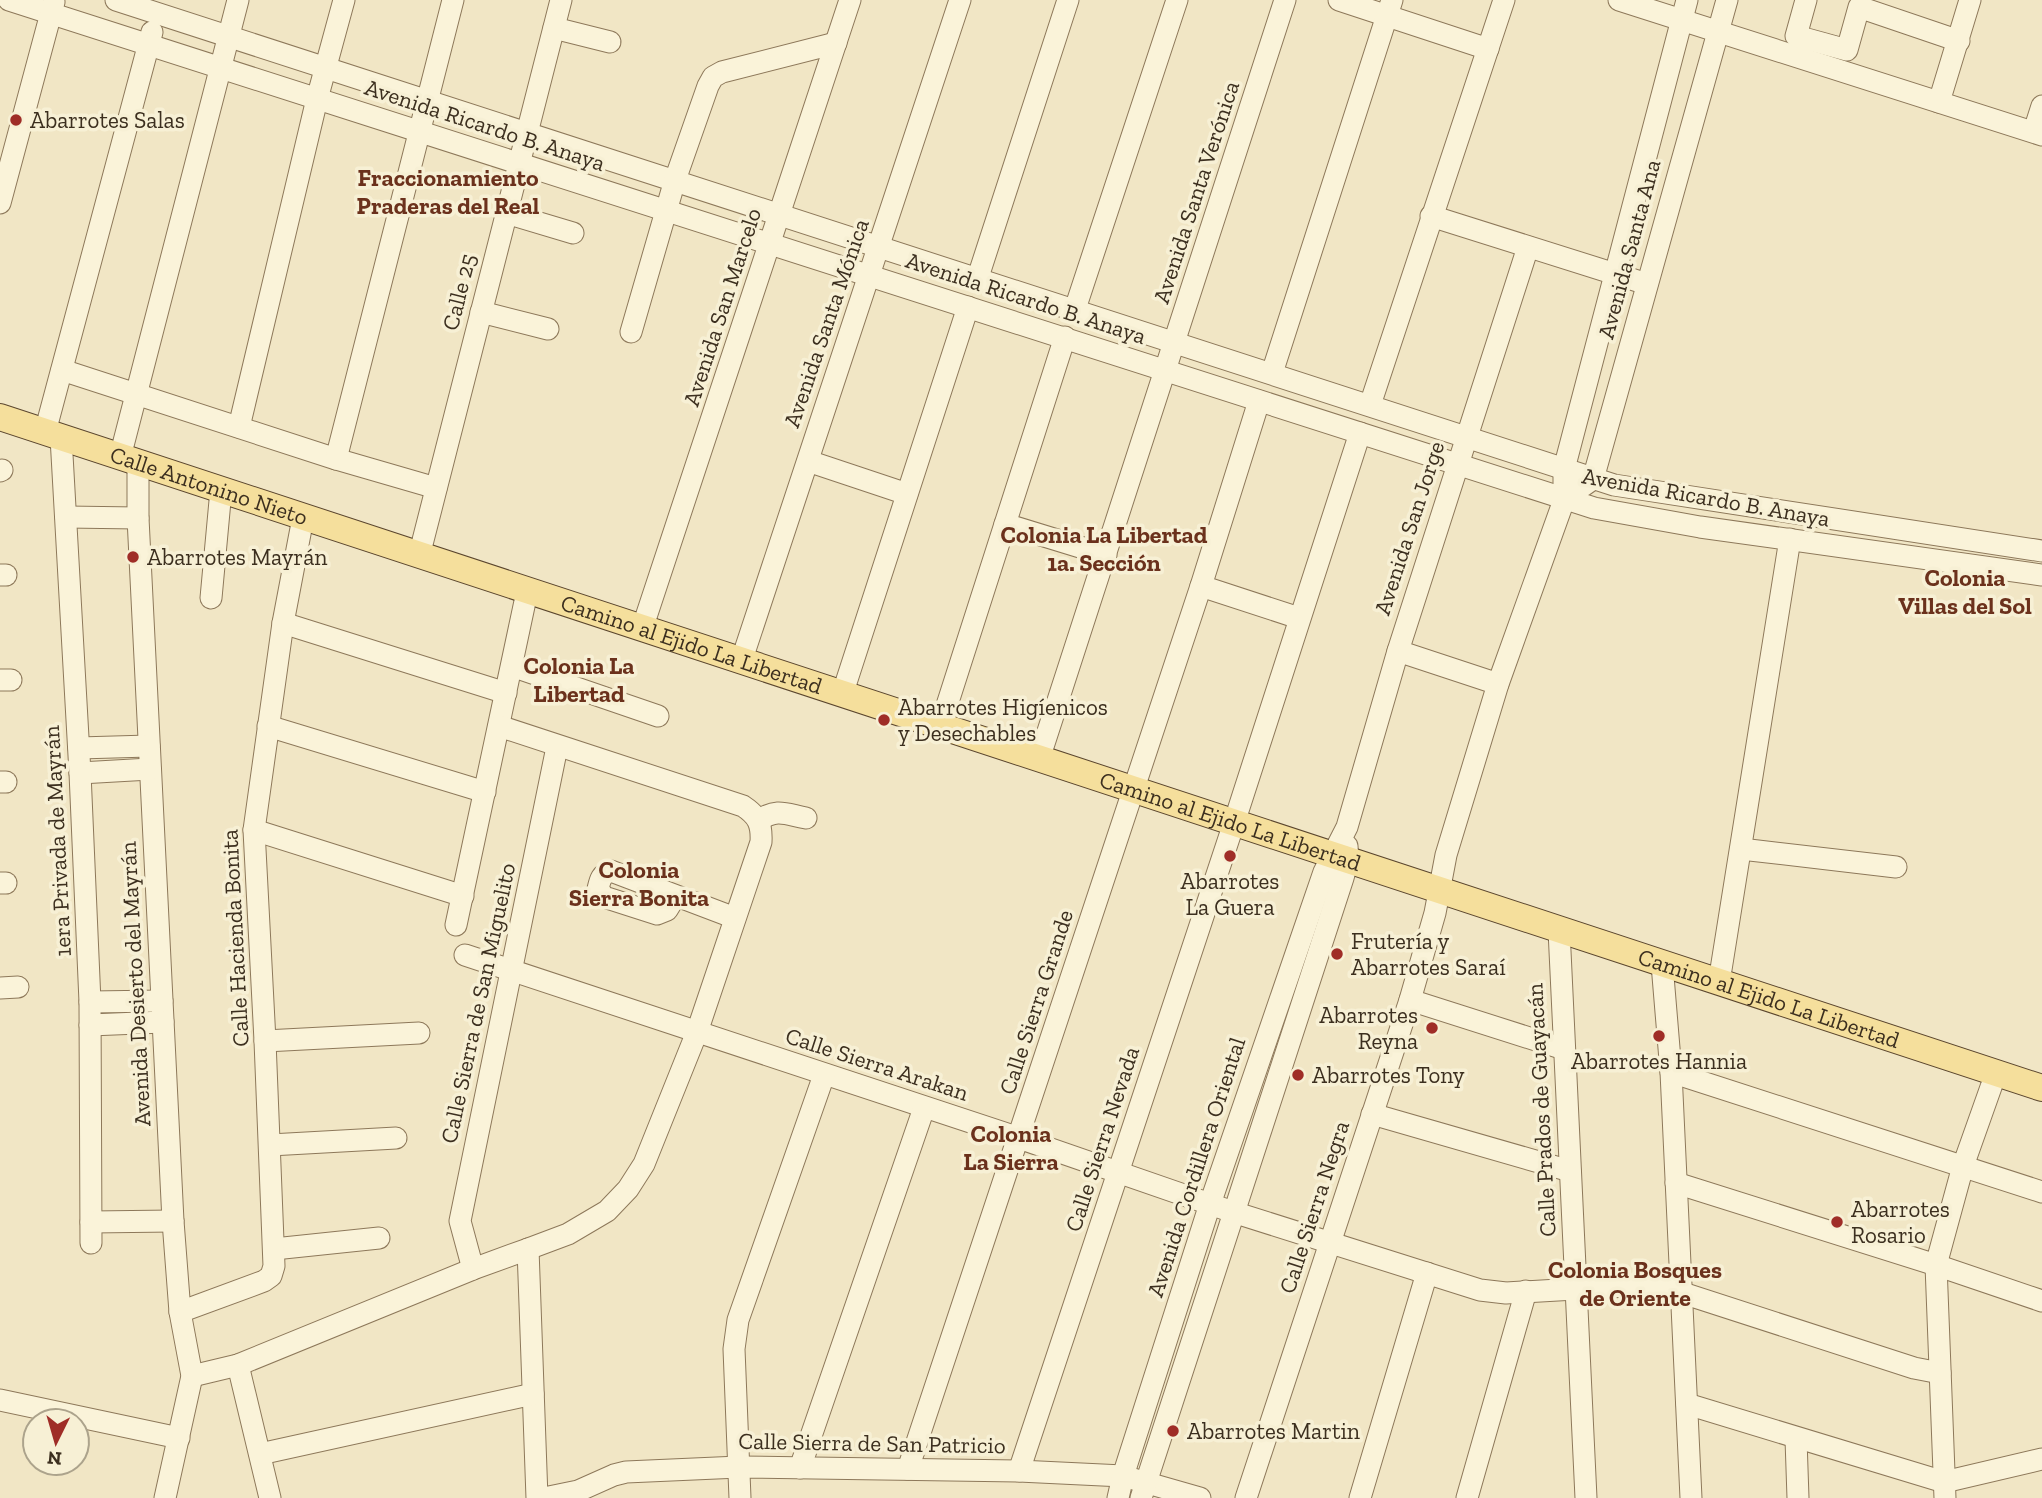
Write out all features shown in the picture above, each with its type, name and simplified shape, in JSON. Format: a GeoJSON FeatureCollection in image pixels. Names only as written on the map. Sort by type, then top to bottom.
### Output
{"type":"FeatureCollection","features":[{"type":"Feature","properties":{"kind":"main road","name":"Calle Antonino Nieto"},"geometry":{"type":"LineString","coordinates":[[0,417],[419,556]]}},
{"type":"Feature","properties":{"kind":"main road","name":"Camino al Ejido La Libertad"},"geometry":{"type":"LineString","coordinates":[[419,556],[2042,1088]]}},
{"type":"Feature","properties":{"kind":"street","name":"Avenida Ricardo B. Anaya"},"geometry":{"type":"LineString","coordinates":[[9,0],[52,7],[149,44],[317,99],[1564,499],[1617,513],[2042,575]]}},
{"type":"Feature","properties":{"kind":"street","name":"Avenida Ricardo B. Anaya"},"geometry":{"type":"LineString","coordinates":[[116,0],[159,7],[229,36],[326,68],[978,277],[1593,479],[1634,489],[2042,551]]}},
{"type":"Feature","properties":{"kind":"street","name":"Avenida Desierto del Mayrán"},"geometry":{"type":"LineString","coordinates":[[165,1498],[191,1376],[180,1312],[173,1221],[138,518],[129,460],[136,394],[238,0]]}},
{"type":"Feature","properties":{"kind":"street"},"geometry":{"type":"LineString","coordinates":[[239,427],[317,99],[344,0]]}},
{"type":"Feature","properties":{"kind":"street"},"geometry":{"type":"LineString","coordinates":[[337,458],[453,0]]}},
{"type":"Feature","properties":{"kind":"street","name":"Calle 25"},"geometry":{"type":"LineString","coordinates":[[419,556],[561,0]]}},
{"type":"Feature","properties":{"kind":"street","name":"Avenida San Marcelo"},"geometry":{"type":"LineString","coordinates":[[642,629],[850,0]]}},
{"type":"Feature","properties":{"kind":"street","name":"Avenida Santa Mónica"},"geometry":{"type":"LineString","coordinates":[[741,662],[960,0]]}},
{"type":"Feature","properties":{"kind":"street"},"geometry":{"type":"LineString","coordinates":[[978,277],[1068,0]]}},
{"type":"Feature","properties":{"kind":"street"},"geometry":{"type":"LineString","coordinates":[[1075,309],[1177,0]]}},
{"type":"Feature","properties":{"kind":"street","name":"Avenida Santa Verónica"},"geometry":{"type":"LineString","coordinates":[[1039,759],[1285,0]]}},
{"type":"Feature","properties":{"kind":"street"},"geometry":{"type":"LineString","coordinates":[[1339,0],[1389,8],[1488,49]]}},
{"type":"Feature","properties":{"kind":"street"},"geometry":{"type":"LineString","coordinates":[[1370,405],[1504,0]]}},
{"type":"Feature","properties":{"kind":"street"},"geometry":{"type":"LineString","coordinates":[[1619,0],[1684,10],[1717,32],[2038,133],[2042,106]]}},
{"type":"Feature","properties":{"kind":"street","name":"Avenida Santa Ana"},"geometry":{"type":"LineString","coordinates":[[1593,479],[1727,0]]}},
{"type":"Feature","properties":{"kind":"street"},"geometry":{"type":"LineString","coordinates":[[1806,0],[1796,36],[1847,50],[1858,7],[1959,41]]}},
{"type":"Feature","properties":{"kind":"street"},"geometry":{"type":"LineString","coordinates":[[1939,102],[1970,0]]}},
{"type":"Feature","properties":{"kind":"street"},"geometry":{"type":"LineString","coordinates":[[0,203],[52,7]]}},
{"type":"Feature","properties":{"kind":"street","name":"1era Privada de Mayrán"},"geometry":{"type":"LineString","coordinates":[[159,7],[62,370],[53,435],[66,517],[79,748],[90,1002],[91,1233],[173,1221]]}},
{"type":"Feature","properties":{"kind":"street"},"geometry":{"type":"LineString","coordinates":[[1272,373],[1389,8]]}},
{"type":"Feature","properties":{"kind":"street","name":"Avenida Santa Ana"},"geometry":{"type":"LineString","coordinates":[[1439,890],[1446,855],[1497,684],[1564,499],[1564,469],[1684,10]]}},
{"type":"Feature","properties":{"kind":"street"},"geometry":{"type":"LineString","coordinates":[[554,28],[610,42]]}},
{"type":"Feature","properties":{"kind":"street"},"geometry":{"type":"LineString","coordinates":[[631,332],[674,180],[713,77],[722,72],[836,43]]}},
{"type":"Feature","properties":{"kind":"street"},"geometry":{"type":"LineString","coordinates":[[506,213],[573,233]]}},
{"type":"Feature","properties":{"kind":"street"},"geometry":{"type":"LineString","coordinates":[[1431,216],[1647,284]]}},
{"type":"Feature","properties":{"kind":"street","name":"Avenida San Jorge"},"geometry":{"type":"LineString","coordinates":[[1339,858],[1398,651],[1528,247]]}},
{"type":"Feature","properties":{"kind":"street"},"geometry":{"type":"LineString","coordinates":[[842,695],[968,307]]}},
{"type":"Feature","properties":{"kind":"street"},"geometry":{"type":"LineString","coordinates":[[481,312],[548,329]]}},
{"type":"Feature","properties":{"kind":"street"},"geometry":{"type":"LineString","coordinates":[[940,727],[1065,337]]}},
{"type":"Feature","properties":{"kind":"street"},"geometry":{"type":"LineString","coordinates":[[62,370],[436,488]]}},
{"type":"Feature","properties":{"kind":"street","name":"Calle Sierra Grande"},"geometry":{"type":"LineString","coordinates":[[908,1469],[1201,586],[1259,401]]}},
{"type":"Feature","properties":{"kind":"street","name":"Calle Sierra Nevada"},"geometry":{"type":"LineString","coordinates":[[1018,1471],[1234,823],[1360,433]]}},
{"type":"Feature","properties":{"kind":"street"},"geometry":{"type":"LineString","coordinates":[[807,461],[907,494]]}},
{"type":"Feature","properties":{"kind":"street"},"geometry":{"type":"LineString","coordinates":[[1564,499],[1593,479]]}},
{"type":"Feature","properties":{"kind":"street"},"geometry":{"type":"LineString","coordinates":[[211,598],[221,491]]}},
{"type":"Feature","properties":{"kind":"street"},"geometry":{"type":"LineString","coordinates":[[66,517],[138,518]]}},
{"type":"Feature","properties":{"kind":"street","name":"Calle Hacienda Bonita"},"geometry":{"type":"LineString","coordinates":[[180,1312],[264,1281],[271,1276],[274,1266],[254,830],[283,623],[303,518]]}},
{"type":"Feature","properties":{"kind":"street"},"geometry":{"type":"LineString","coordinates":[[1005,524],[1105,555]]}},
{"type":"Feature","properties":{"kind":"street"},"geometry":{"type":"LineString","coordinates":[[1719,982],[1790,539]]}},
{"type":"Feature","properties":{"kind":"street"},"geometry":{"type":"LineString","coordinates":[[1201,586],[1299,618]]}},
{"type":"Feature","properties":{"kind":"street"},"geometry":{"type":"LineString","coordinates":[[456,925],[527,592]]}},
{"type":"Feature","properties":{"kind":"street"},"geometry":{"type":"LineString","coordinates":[[283,623],[506,693]]}},
{"type":"Feature","properties":{"kind":"street"},"geometry":{"type":"LineString","coordinates":[[1398,651],[1497,684]]}},
{"type":"Feature","properties":{"kind":"street"},"geometry":{"type":"LineString","coordinates":[[512,666],[658,716]]}},
{"type":"Feature","properties":{"kind":"street"},"geometry":{"type":"LineString","coordinates":[[268,726],[485,792]]}},
{"type":"Feature","properties":{"kind":"street"},"geometry":{"type":"LineString","coordinates":[[191,1376],[238,1364],[473,1269],[568,1234],[607,1211],[628,1189],[644,1164],[697,1032],[761,842],[762,829],[754,813],[743,806],[499,726]]}},
{"type":"Feature","properties":{"kind":"street"},"geometry":{"type":"LineString","coordinates":[[79,748],[149,746]]}},
{"type":"Feature","properties":{"kind":"street","name":"Calle Sierra de San Miguelito"},"geometry":{"type":"LineString","coordinates":[[473,1269],[460,1221],[557,747]]}},
{"type":"Feature","properties":{"kind":"street"},"geometry":{"type":"LineString","coordinates":[[80,773],[150,769]]}},
{"type":"Feature","properties":{"kind":"street"},"geometry":{"type":"LineString","coordinates":[[759,820],[777,812],[806,818]]}},
{"type":"Feature","properties":{"kind":"street"},"geometry":{"type":"LineString","coordinates":[[254,830],[463,896]]}},
{"type":"Feature","properties":{"kind":"street"},"geometry":{"type":"LineString","coordinates":[[1741,849],[1896,867]]}},
{"type":"Feature","properties":{"kind":"street"},"geometry":{"type":"LineString","coordinates":[[1143,1490],[1233,1212],[1339,858]]}},
{"type":"Feature","properties":{"kind":"street","name":"Avenida Cordillera Oriental"},"geometry":{"type":"LineString","coordinates":[[1118,1498],[1210,1204],[1339,858]]}},
{"type":"Feature","properties":{"kind":"street","name":"Calle Sierra Negra"},"geometry":{"type":"LineString","coordinates":[[1246,1498],[1410,1000],[1439,890]]}},
{"type":"Feature","properties":{"kind":"street"},"geometry":{"type":"LineString","coordinates":[[676,897],[736,918]]}},
{"type":"Feature","properties":{"kind":"street","name":"Calle Prados de Guayacán"},"geometry":{"type":"LineString","coordinates":[[1559,930],[1586,1498]]}},
{"type":"Feature","properties":{"kind":"street","name":"Calle Sierra Arakan"},"geometry":{"type":"LineString","coordinates":[[465,955],[1019,1138],[1233,1212],[1494,1293],[1644,1285],[1681,1291],[1914,1368],[1940,1373]]}},
{"type":"Feature","properties":{"kind":"street"},"geometry":{"type":"LineString","coordinates":[[1662,964],[1671,1072],[1691,1498]]}},
{"type":"Feature","properties":{"kind":"street"},"geometry":{"type":"LineString","coordinates":[[1410,1000],[1564,1049]]}},
{"type":"Feature","properties":{"kind":"street"},"geometry":{"type":"LineString","coordinates":[[90,1002],[163,1012]]}},
{"type":"Feature","properties":{"kind":"street"},"geometry":{"type":"LineString","coordinates":[[90,1025],[163,1012]]}},
{"type":"Feature","properties":{"kind":"street"},"geometry":{"type":"LineString","coordinates":[[265,1041],[419,1033]]}},
{"type":"Feature","properties":{"kind":"street"},"geometry":{"type":"LineString","coordinates":[[1671,1072],[2042,1192]]}},
{"type":"Feature","properties":{"kind":"street"},"geometry":{"type":"LineString","coordinates":[[1944,1490],[1936,1265],[1963,1166],[1996,1073]]}},
{"type":"Feature","properties":{"kind":"street"},"geometry":{"type":"LineString","coordinates":[[740,1498],[734,1349],[738,1320],[824,1075]]}},
{"type":"Feature","properties":{"kind":"street"},"geometry":{"type":"LineString","coordinates":[[800,1468],[924,1108]]}},
{"type":"Feature","properties":{"kind":"street"},"geometry":{"type":"LineString","coordinates":[[1372,1114],[1570,1171]]}},
{"type":"Feature","properties":{"kind":"street"},"geometry":{"type":"LineString","coordinates":[[270,1145],[396,1138]]}},
{"type":"Feature","properties":{"kind":"street"},"geometry":{"type":"LineString","coordinates":[[1676,1183],[2042,1301]]}},
{"type":"Feature","properties":{"kind":"street"},"geometry":{"type":"LineString","coordinates":[[274,1249],[379,1238]]}},
{"type":"Feature","properties":{"kind":"street"},"geometry":{"type":"LineString","coordinates":[[528,1249],[537,1498]]}},
{"type":"Feature","properties":{"kind":"street"},"geometry":{"type":"LineString","coordinates":[[1360,1498],[1427,1273]]}},
{"type":"Feature","properties":{"kind":"street"},"geometry":{"type":"LineString","coordinates":[[1467,1498],[1526,1292]]}},
{"type":"Feature","properties":{"kind":"street"},"geometry":{"type":"LineString","coordinates":[[238,1364],[270,1498]]}},
{"type":"Feature","properties":{"kind":"street"},"geometry":{"type":"LineString","coordinates":[[260,1454],[533,1394]]}},
{"type":"Feature","properties":{"kind":"street"},"geometry":{"type":"LineString","coordinates":[[0,1400],[179,1438]]}},
{"type":"Feature","properties":{"kind":"street"},"geometry":{"type":"LineString","coordinates":[[1687,1404],[1944,1490],[2042,1459]]}},
{"type":"Feature","properties":{"kind":"street"},"geometry":{"type":"LineString","coordinates":[[1796,1439],[1798,1498]]}},
{"type":"Feature","properties":{"kind":"street","name":"Calle Sierra de San Patricio"},"geometry":{"type":"LineString","coordinates":[[544,1498],[597,1490],[626,1472],[739,1467],[1018,1471],[1123,1476],[1143,1490],[1200,1498]]}},
{"type":"Feature","properties":{"kind":"place","name":"Abarrotes Salas"},"geometry":{"type":"Point","coordinates":[16,120]}},
{"type":"Feature","properties":{"kind":"place","name":"Abarrotes Mayrán"},"geometry":{"type":"Point","coordinates":[133,557]}},
{"type":"Feature","properties":{"kind":"place","name":"Abarrotes Higíenicos y Desechables"},"geometry":{"type":"Point","coordinates":[884,720]}},
{"type":"Feature","properties":{"kind":"place","name":"Abarrotes La Guera"},"geometry":{"type":"Point","coordinates":[1230,856]}},
{"type":"Feature","properties":{"kind":"place","name":"Frutería y Abarrotes Saraí"},"geometry":{"type":"Point","coordinates":[1337,954]}},
{"type":"Feature","properties":{"kind":"place","name":"Abarrotes Reyna"},"geometry":{"type":"Point","coordinates":[1432,1028]}},
{"type":"Feature","properties":{"kind":"place","name":"Abarrotes Hannia"},"geometry":{"type":"Point","coordinates":[1659,1036]}},
{"type":"Feature","properties":{"kind":"place","name":"Abarrotes Tony"},"geometry":{"type":"Point","coordinates":[1298,1075]}},
{"type":"Feature","properties":{"kind":"place","name":"Abarrotes Rosario"},"geometry":{"type":"Point","coordinates":[1837,1222]}},
{"type":"Feature","properties":{"kind":"place","name":"Abarrotes Martin"},"geometry":{"type":"Point","coordinates":[1173,1431]}},
{"type":"Feature","properties":{"kind":"district","name":"Fraccionamiento Praderas del Real"},"geometry":{"type":"Point","coordinates":[448,191]}},
{"type":"Feature","properties":{"kind":"district","name":"Colonia La Libertad 1a. Sección"},"geometry":{"type":"Point","coordinates":[1104,548]}},
{"type":"Feature","properties":{"kind":"district","name":"Colonia Villas del Sol"},"geometry":{"type":"Point","coordinates":[1965,591]}},
{"type":"Feature","properties":{"kind":"district","name":"Colonia La Libertad"},"geometry":{"type":"Point","coordinates":[579,679]}},
{"type":"Feature","properties":{"kind":"district","name":"Colonia Sierra Bonita"},"geometry":{"type":"Point","coordinates":[639,883]}},
{"type":"Feature","properties":{"kind":"district","name":"Colonia La Sierra"},"geometry":{"type":"Point","coordinates":[1011,1147]}},
{"type":"Feature","properties":{"kind":"district","name":"Colonia Bosques de Oriente"},"geometry":{"type":"Point","coordinates":[1635,1283]}}]}
